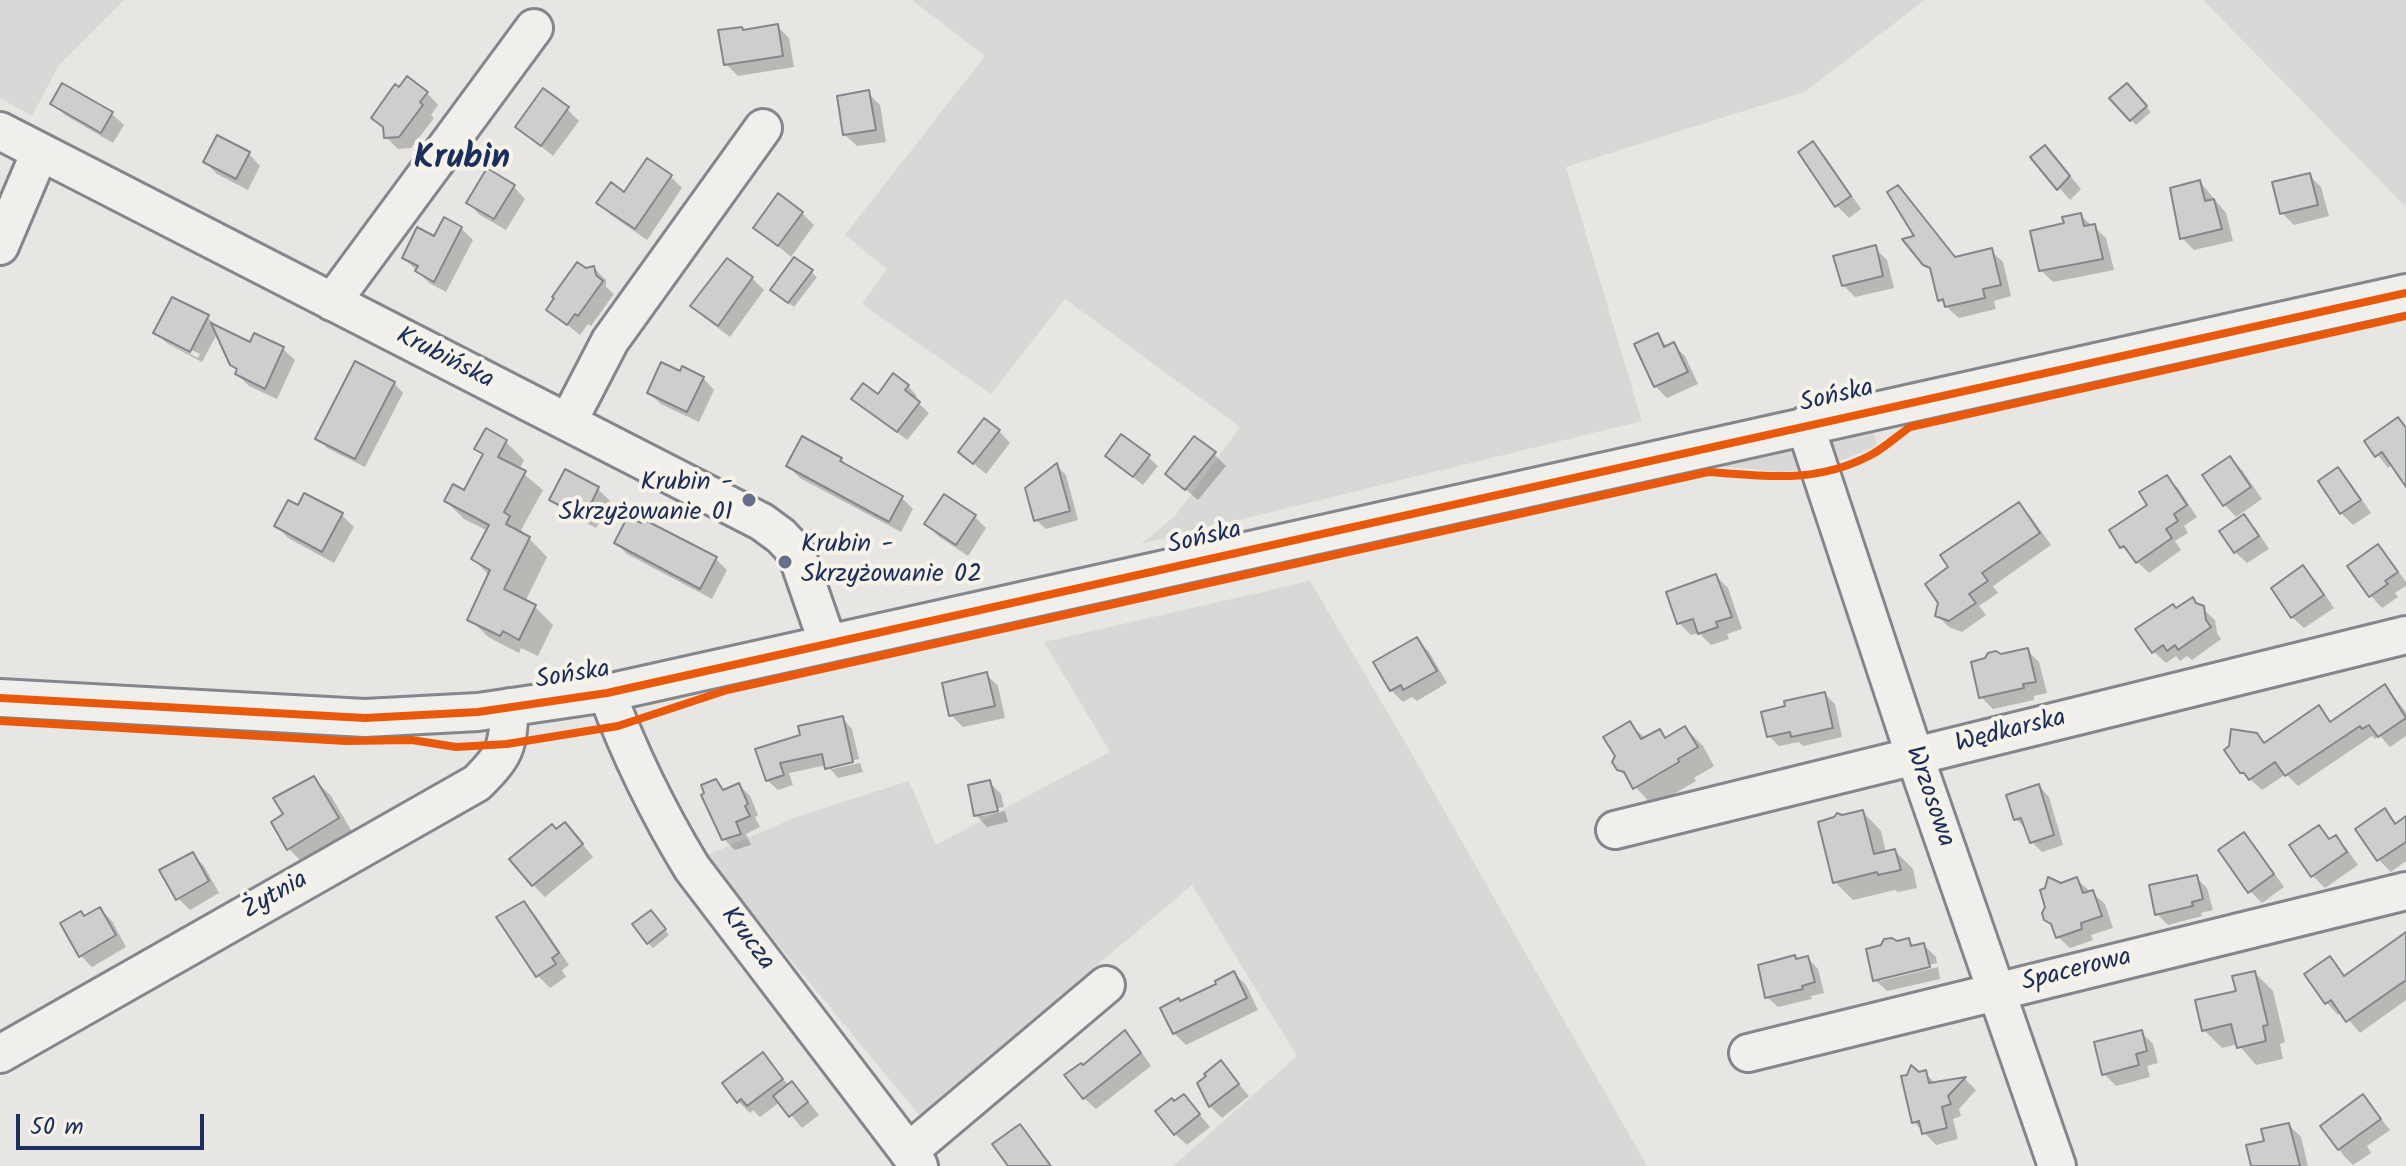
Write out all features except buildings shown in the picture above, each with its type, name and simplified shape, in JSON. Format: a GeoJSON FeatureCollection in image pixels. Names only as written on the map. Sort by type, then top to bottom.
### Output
{"type":"FeatureCollection","features":[{"type":"Feature","properties":{"kind":"street"},"geometry":{"type":"LineString","coordinates":[[332,302],[534,28]]}},
{"type":"Feature","properties":{"kind":"street"},"geometry":{"type":"LineString","coordinates":[[568,422],[610,341],[763,128]]}},
{"type":"Feature","properties":{"kind":"street","name":"Krubińska"},"geometry":{"type":"LineString","coordinates":[[0,131],[762,522],[796,552],[828,644]]}},
{"type":"Feature","properties":{"kind":"street"},"geometry":{"type":"LineString","coordinates":[[0,246],[40,152]]}},
{"type":"Feature","properties":{"kind":"street","name":"Sońska"},"geometry":{"type":"LineString","coordinates":[[0,698],[365,718],[478,712],[607,693],[2406,293]]}},
{"type":"Feature","properties":{"kind":"street","name":"Wrzosowa"},"geometry":{"type":"LineString","coordinates":[[1805,425],[1915,757],[2057,1166]]}},
{"type":"Feature","properties":{"kind":"street","name":"Wędkarska"},"geometry":{"type":"LineString","coordinates":[[1615,830],[2406,635]]}},
{"type":"Feature","properties":{"kind":"street","name":"Krucza"},"geometry":{"type":"LineString","coordinates":[[607,693],[618,726],[661,817],[692,868],[913,1159]]}},
{"type":"Feature","properties":{"kind":"street","name":"Żytnia"},"geometry":{"type":"LineString","coordinates":[[0,1054],[477,783],[495,765],[507,744],[510,707]]}},
{"type":"Feature","properties":{"kind":"street","name":"Spacerowa"},"geometry":{"type":"LineString","coordinates":[[1748,1053],[2406,891]]}},
{"type":"Feature","properties":{"kind":"street"},"geometry":{"type":"LineString","coordinates":[[913,1159],[1106,985]]}},
{"type":"Feature","properties":{"kind":"shaded area"},"geometry":{"type":"Polygon","coordinates":[[[0,0],[124,0],[59,65],[32,116],[0,98],[0,0]]]}},
{"type":"Feature","properties":{"kind":"shaded area"},"geometry":{"type":"Polygon","coordinates":[[[912,0],[1925,0],[1804,92],[1566,167],[1642,421],[1141,544],[1175,516],[1240,427],[1065,299],[991,394],[862,304],[887,269],[845,235],[985,56],[912,0]]]}},
{"type":"Feature","properties":{"kind":"shaded area"},"geometry":{"type":"Polygon","coordinates":[[[2203,0],[2406,0],[2406,207],[2203,0]]]}},
{"type":"Feature","properties":{"kind":"shaded area"},"geometry":{"type":"Polygon","coordinates":[[[1873,429],[1877,445],[1828,465],[1829,443],[1833,438],[1873,429]]]}},
{"type":"Feature","properties":{"kind":"shaded area"},"geometry":{"type":"Polygon","coordinates":[[[1786,447],[1794,449],[1806,469],[1779,472],[1704,467],[1786,447]]]}},
{"type":"Feature","properties":{"kind":"shaded area"},"geometry":{"type":"Polygon","coordinates":[[[1310,581],[1647,1166],[1173,1166],[1297,1056],[1192,885],[919,1115],[705,856],[799,816],[909,781],[936,845],[1110,752],[1044,642],[1310,581]]]}},
{"type":"Feature","properties":{"kind":"cycle path"},"geometry":{"type":"LineString","coordinates":[[0,698],[365,718],[478,712],[607,693],[2406,293]]}},
{"type":"Feature","properties":{"kind":"cycle path"},"geometry":{"type":"LineString","coordinates":[[0,721],[346,741],[412,740],[456,747],[507,744],[618,726],[727,690],[1708,472],[1790,476],[1829,471],[1869,456],[1910,427],[2406,316]]}},
{"type":"Feature","properties":{"kind":"place","name":"Krubin - Skrzyżowanie 01"},"geometry":{"type":"Point","coordinates":[749,500]}},
{"type":"Feature","properties":{"kind":"place","name":"Krubin - Skrzyżowanie 02"},"geometry":{"type":"Point","coordinates":[785,562]}},
{"type":"Feature","properties":{"kind":"district","name":"Krubin"},"geometry":{"type":"Point","coordinates":[462,161]}}]}
